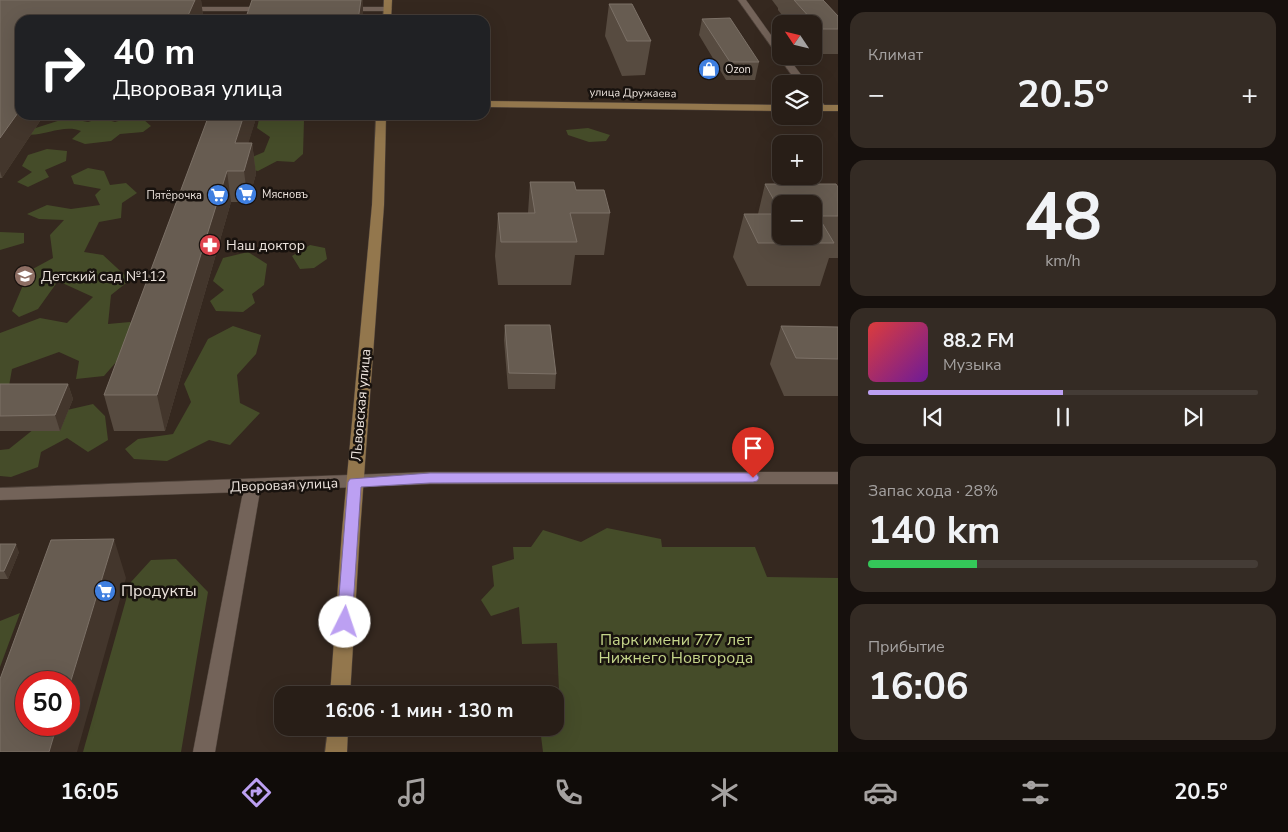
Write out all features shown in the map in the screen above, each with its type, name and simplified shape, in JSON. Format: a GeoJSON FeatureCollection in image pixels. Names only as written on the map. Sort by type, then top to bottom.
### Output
{"type":"FeatureCollection","features":[{"type":"Feature","properties":{"kind":"main road"},"geometry":{"type":"LineString","coordinates":[[388,0],[388,15]]}},
{"type":"Feature","properties":{"kind":"main road","name":"улица Дружаева"},"geometry":{"type":"LineString","coordinates":[[490,104],[772,108]]}},
{"type":"Feature","properties":{"kind":"main road"},"geometry":{"type":"LineString","coordinates":[[822,108],[838,108]]}},
{"type":"Feature","properties":{"kind":"main road","name":"Львовская улица"},"geometry":{"type":"LineString","coordinates":[[341,686],[378,205],[381,120]]}},
{"type":"Feature","properties":{"kind":"main road"},"geometry":{"type":"LineString","coordinates":[[336,752],[337,736]]}},
{"type":"Feature","properties":{"kind":"street"},"geometry":{"type":"LineString","coordinates":[[742,0],[772,42]]}},
{"type":"Feature","properties":{"kind":"street"},"geometry":{"type":"LineString","coordinates":[[176,9],[278,9]]}},
{"type":"Feature","properties":{"kind":"street"},"geometry":{"type":"LineString","coordinates":[[333,9],[388,10]]}},
{"type":"Feature","properties":{"kind":"street","name":"Дворовая улица"},"geometry":{"type":"LineString","coordinates":[[0,494],[430,478],[838,478]]}},
{"type":"Feature","properties":{"kind":"street"},"geometry":{"type":"LineString","coordinates":[[204,752],[253,486]]}},
{"type":"Feature","properties":{"kind":"green space"},"geometry":{"type":"Polygon","coordinates":[[[61,120],[88,122],[108,120],[115,122],[122,120],[144,120],[151,126],[143,132],[120,134],[111,141],[85,144],[72,139],[81,131],[73,129],[35,135],[20,133],[61,120]]]}},
{"type":"Feature","properties":{"kind":"green space"},"geometry":{"type":"Polygon","coordinates":[[[259,120],[304,120],[303,154],[294,162],[277,161],[258,171],[247,169],[250,158],[264,152],[270,137],[257,128],[259,120]]]}},
{"type":"Feature","properties":{"kind":"green space"},"geometry":{"type":"Polygon","coordinates":[[[588,128],[610,135],[606,141],[589,142],[568,135],[566,130],[588,128]]]}},
{"type":"Feature","properties":{"kind":"green space"},"geometry":{"type":"Polygon","coordinates":[[[47,149],[67,151],[66,161],[45,170],[49,177],[28,187],[17,182],[32,172],[22,166],[28,155],[47,149]]]}},
{"type":"Feature","properties":{"kind":"green space"},"geometry":{"type":"Polygon","coordinates":[[[88,168],[104,171],[110,185],[126,183],[137,193],[122,203],[121,218],[99,222],[84,252],[103,255],[130,280],[111,295],[108,324],[130,322],[142,332],[104,376],[76,379],[79,361],[59,352],[12,369],[9,386],[0,389],[0,333],[40,318],[67,323],[93,297],[58,281],[38,309],[19,317],[12,311],[29,271],[53,258],[50,235],[64,220],[39,219],[27,214],[47,205],[71,209],[100,205],[95,195],[101,189],[74,184],[71,176],[88,168]]]}},
{"type":"Feature","properties":{"kind":"green space"},"geometry":{"type":"Polygon","coordinates":[[[0,232],[24,233],[24,243],[0,250],[0,232]]]}},
{"type":"Feature","properties":{"kind":"green space"},"geometry":{"type":"Polygon","coordinates":[[[310,245],[325,248],[327,259],[314,268],[300,269],[292,256],[310,245]]]}},
{"type":"Feature","properties":{"kind":"green space"},"geometry":{"type":"Polygon","coordinates":[[[248,252],[267,264],[264,285],[252,294],[255,303],[243,312],[216,311],[210,301],[224,290],[213,281],[223,258],[248,252]]]}},
{"type":"Feature","properties":{"kind":"green space"},"geometry":{"type":"Polygon","coordinates":[[[233,326],[261,335],[256,354],[237,375],[240,403],[260,413],[230,445],[209,440],[167,461],[134,459],[125,449],[138,439],[173,434],[191,402],[184,384],[208,339],[233,326]]]}},
{"type":"Feature","properties":{"kind":"green space"},"geometry":{"type":"Polygon","coordinates":[[[93,404],[105,416],[108,440],[88,452],[67,438],[41,452],[38,467],[11,477],[0,476],[0,450],[9,449],[54,413],[93,404]]]}},
{"type":"Feature","properties":{"kind":"green space","name":"Парк имени 777 лет Нижнего Новгорода"},"geometry":{"type":"Polygon","coordinates":[[[607,528],[661,539],[662,547],[755,547],[767,577],[838,578],[838,752],[543,752],[541,736],[564,736],[564,686],[559,686],[557,643],[522,644],[519,607],[491,616],[481,600],[494,586],[492,566],[514,559],[513,547],[531,547],[543,530],[581,542],[607,528]]]}},
{"type":"Feature","properties":{"kind":"green space"},"geometry":{"type":"Polygon","coordinates":[[[176,559],[208,592],[181,752],[83,752],[131,582],[151,560],[176,559]]]}},
{"type":"Feature","properties":{"kind":"green space"},"geometry":{"type":"Polygon","coordinates":[[[20,613],[0,667],[0,621],[20,613]]]}},
{"type":"Feature","properties":{"kind":"building"},"geometry":{"type":"Polygon","coordinates":[[[0,0],[195,0],[188,15],[15,15],[15,117],[0,138],[0,0]]]}},
{"type":"Feature","properties":{"kind":"building"},"geometry":{"type":"Polygon","coordinates":[[[252,0],[361,0],[359,15],[247,15],[252,0]]]}},
{"type":"Feature","properties":{"kind":"building"},"geometry":{"type":"Polygon","coordinates":[[[794,0],[823,0],[838,16],[838,29],[822,29],[822,15],[807,15],[794,0]]]}},
{"type":"Feature","properties":{"kind":"building"},"geometry":{"type":"Polygon","coordinates":[[[609,4],[632,4],[651,41],[627,41],[609,4]]]}},
{"type":"Feature","properties":{"kind":"building"},"geometry":{"type":"Polygon","coordinates":[[[730,18],[759,62],[730,62],[702,19],[730,18]]]}},
{"type":"Feature","properties":{"kind":"building"},"geometry":{"type":"Polygon","coordinates":[[[207,120],[242,120],[235,143],[252,143],[244,171],[227,171],[157,395],[104,395],[207,120]]]}},
{"type":"Feature","properties":{"kind":"building"},"geometry":{"type":"Polygon","coordinates":[[[530,182],[574,182],[576,190],[604,190],[610,213],[570,213],[577,242],[501,242],[498,213],[535,213],[530,182]]]}},
{"type":"Feature","properties":{"kind":"building"},"geometry":{"type":"Polygon","coordinates":[[[765,184],[836,184],[838,187],[838,216],[822,216],[822,195],[772,195],[772,197],[765,184]]]}},
{"type":"Feature","properties":{"kind":"building"},"geometry":{"type":"Polygon","coordinates":[[[744,214],[772,214],[772,243],[758,243],[744,214]]]}},
{"type":"Feature","properties":{"kind":"building"},"geometry":{"type":"Polygon","coordinates":[[[822,223],[834,243],[822,243],[822,223]]]}},
{"type":"Feature","properties":{"kind":"building"},"geometry":{"type":"Polygon","coordinates":[[[505,325],[550,325],[556,374],[509,373],[505,325]]]}},
{"type":"Feature","properties":{"kind":"building"},"geometry":{"type":"Polygon","coordinates":[[[781,326],[838,327],[838,359],[796,358],[781,326]]]}},
{"type":"Feature","properties":{"kind":"building"},"geometry":{"type":"Polygon","coordinates":[[[0,384],[68,384],[55,415],[0,416],[0,384]]]}},
{"type":"Feature","properties":{"kind":"building"},"geometry":{"type":"Polygon","coordinates":[[[114,539],[74,671],[15,671],[15,736],[54,736],[49,752],[0,752],[0,679],[51,540],[114,539]]]}},
{"type":"Feature","properties":{"kind":"building"},"geometry":{"type":"Polygon","coordinates":[[[0,544],[16,544],[4,571],[0,571],[0,544]]]}},
{"type":"Feature","properties":{"kind":"place","name":"Ozon"},"geometry":{"type":"Point","coordinates":[709,69]}},
{"type":"Feature","properties":{"kind":"place","name":"Мясновъ"},"geometry":{"type":"Point","coordinates":[246,194]}},
{"type":"Feature","properties":{"kind":"place","name":"Пятёрочка"},"geometry":{"type":"Point","coordinates":[218,195]}},
{"type":"Feature","properties":{"kind":"place","name":"Наш доктор"},"geometry":{"type":"Point","coordinates":[210,245]}},
{"type":"Feature","properties":{"kind":"place","name":"Детский сад №112"},"geometry":{"type":"Point","coordinates":[25,276]}},
{"type":"Feature","properties":{"kind":"place","name":"Продукты"},"geometry":{"type":"Point","coordinates":[105,591]}},
{"type":"Feature","properties":{"kind":"route"},"geometry":{"type":"LineString","coordinates":[[345,622],[355,482],[430,478],[753,478]]}}]}
